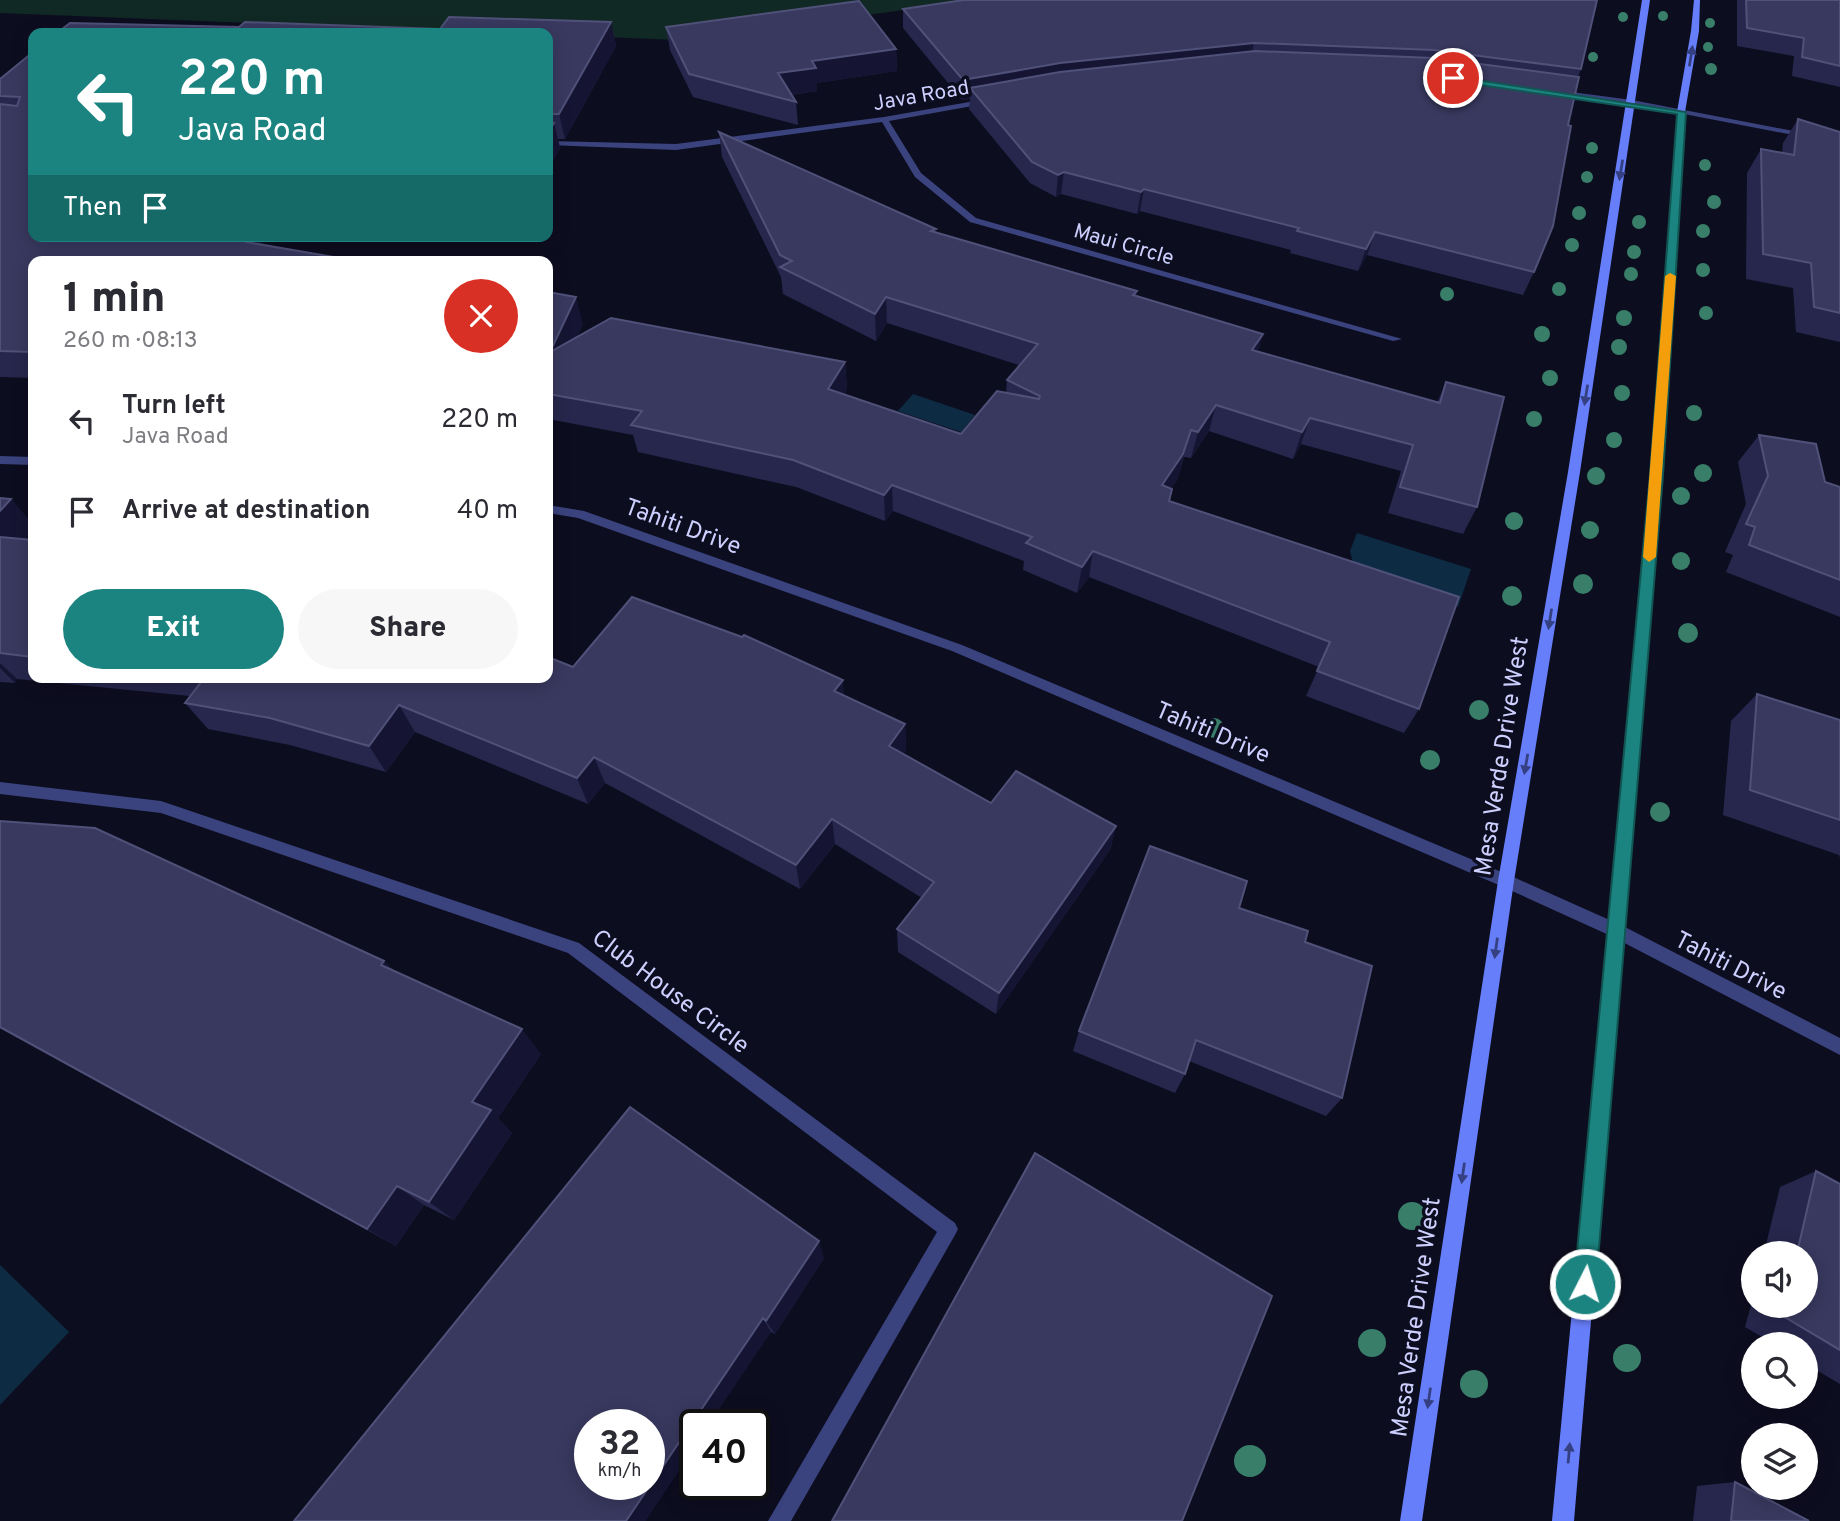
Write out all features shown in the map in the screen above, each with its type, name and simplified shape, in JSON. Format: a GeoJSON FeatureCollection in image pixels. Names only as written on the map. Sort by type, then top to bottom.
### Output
{"type":"FeatureCollection","features":[{"type":"Feature","properties":{"kind":"street","name":"Mesa Verde Drive West"},"geometry":{"type":"LineString","coordinates":[[1411,1521],[1506,881],[1632,103],[1646,0]]}},
{"type":"Feature","properties":{"kind":"street"},"geometry":{"type":"LineString","coordinates":[[1563,1521],[1657,475],[1681,112],[1695,32],[1696,0]]}},
{"type":"Feature","properties":{"kind":"street"},"geometry":{"type":"LineString","coordinates":[[1550,91],[1632,103],[1840,142]]}},
{"type":"Feature","properties":{"kind":"street","name":"Java Road"},"geometry":{"type":"LineString","coordinates":[[553,143],[676,147],[884,119],[991,100]]}},
{"type":"Feature","properties":{"kind":"street","name":"Maui Circle"},"geometry":{"type":"LineString","coordinates":[[884,119],[918,174],[972,220],[1397,339]]}},
{"type":"Feature","properties":{"kind":"street"},"geometry":{"type":"LineString","coordinates":[[0,460],[28,461]]}},
{"type":"Feature","properties":{"kind":"street","name":"Tahiti Drive"},"geometry":{"type":"LineString","coordinates":[[553,510],[580,514],[957,648],[1506,881],[1617,931],[1840,1046]]}},
{"type":"Feature","properties":{"kind":"street","name":"Club House Circle"},"geometry":{"type":"LineString","coordinates":[[0,788],[161,807],[573,948],[949,1230],[779,1521]]}},
{"type":"Feature","properties":{"kind":"green space"},"geometry":{"type":"Polygon","coordinates":[[[0,0],[979,0],[680,40],[553,35],[553,28],[378,28],[0,13],[0,0]]]}},
{"type":"Feature","properties":{"kind":"water"},"geometry":{"type":"Polygon","coordinates":[[[913,394],[975,415],[961,432],[898,411],[913,394]]]}},
{"type":"Feature","properties":{"kind":"water"},"geometry":{"type":"Polygon","coordinates":[[[1357,533],[1471,569],[1458,607],[1355,571],[1350,551],[1357,533]]]}},
{"type":"Feature","properties":{"kind":"water"},"geometry":{"type":"Polygon","coordinates":[[[0,1265],[69,1332],[0,1405],[0,1265]]]}},
{"type":"Feature","properties":{"kind":"building"},"geometry":{"type":"Polygon","coordinates":[[[964,0],[1597,0],[1581,69],[1434,50],[1254,43],[1060,63],[963,80],[903,9],[964,0]]]}},
{"type":"Feature","properties":{"kind":"building"},"geometry":{"type":"Polygon","coordinates":[[[1746,0],[1840,0],[1840,66],[1802,57],[1804,38],[1747,28],[1746,0]]]}},
{"type":"Feature","properties":{"kind":"building"},"geometry":{"type":"Polygon","coordinates":[[[859,1],[896,49],[812,61],[816,68],[778,73],[796,102],[689,74],[666,27],[859,1]]]}},
{"type":"Feature","properties":{"kind":"building"},"geometry":{"type":"Polygon","coordinates":[[[449,17],[611,22],[559,114],[553,114],[553,28],[441,28],[449,17]]]}},
{"type":"Feature","properties":{"kind":"building"},"geometry":{"type":"Polygon","coordinates":[[[245,22],[412,28],[64,28],[70,23],[239,27],[245,22]]]}},
{"type":"Feature","properties":{"kind":"building"},"geometry":{"type":"Polygon","coordinates":[[[1255,51],[1434,58],[1579,77],[1568,125],[1571,126],[1553,226],[1534,272],[1375,232],[1366,249],[1297,231],[1299,228],[1144,189],[1141,192],[1064,172],[1058,175],[1032,162],[970,88],[1060,72],[1255,51]]]}},
{"type":"Feature","properties":{"kind":"building"},"geometry":{"type":"Polygon","coordinates":[[[28,56],[28,242],[246,242],[328,256],[28,256],[28,352],[0,351],[0,104],[17,106],[20,97],[0,96],[0,79],[28,56]]]}},
{"type":"Feature","properties":{"kind":"building"},"geometry":{"type":"Polygon","coordinates":[[[1798,119],[1840,132],[1840,313],[1814,307],[1811,263],[1763,254],[1761,149],[1794,155],[1798,119]]]}},
{"type":"Feature","properties":{"kind":"building"},"geometry":{"type":"Polygon","coordinates":[[[719,132],[936,229],[931,231],[1137,291],[1133,295],[1263,334],[1252,350],[1440,403],[1446,382],[1504,397],[1477,507],[1400,487],[1413,445],[1310,418],[1302,432],[1216,405],[1198,432],[1191,430],[1183,454],[1162,485],[1172,489],[1169,501],[1459,597],[1419,709],[1317,671],[1330,642],[1093,551],[1082,567],[1026,543],[1032,537],[892,485],[884,495],[793,460],[631,425],[642,411],[553,395],[553,350],[611,318],[845,362],[828,389],[961,434],[997,391],[1039,399],[1040,396],[1007,380],[1038,344],[886,297],[875,314],[780,267],[792,261],[780,255],[719,132]]]}},
{"type":"Feature","properties":{"kind":"building"},"geometry":{"type":"Polygon","coordinates":[[[553,293],[576,297],[553,346],[553,293]]]}},
{"type":"Feature","properties":{"kind":"building"},"geometry":{"type":"Polygon","coordinates":[[[1759,435],[1816,444],[1825,482],[1840,487],[1840,580],[1749,545],[1755,527],[1746,524],[1768,476],[1759,435]]]}},
{"type":"Feature","properties":{"kind":"building"},"geometry":{"type":"Polygon","coordinates":[[[0,498],[11,499],[0,511],[0,498]]]}},
{"type":"Feature","properties":{"kind":"building"},"geometry":{"type":"Polygon","coordinates":[[[0,537],[28,540],[28,656],[0,653],[0,537]]]}},
{"type":"Feature","properties":{"kind":"building"},"geometry":{"type":"Polygon","coordinates":[[[632,597],[742,637],[744,635],[843,680],[834,691],[905,724],[889,746],[991,803],[1016,771],[1116,826],[999,993],[897,929],[934,882],[832,819],[796,865],[594,757],[577,778],[399,705],[369,746],[270,718],[185,703],[200,683],[553,683],[553,659],[573,667],[632,597]]]}},
{"type":"Feature","properties":{"kind":"building"},"geometry":{"type":"Polygon","coordinates":[[[1757,694],[1840,720],[1840,820],[1750,790],[1757,694]]]}},
{"type":"Feature","properties":{"kind":"building"},"geometry":{"type":"Polygon","coordinates":[[[0,821],[95,828],[384,961],[381,965],[522,1029],[472,1102],[491,1110],[429,1202],[397,1186],[367,1229],[0,1027],[0,821]]]}},
{"type":"Feature","properties":{"kind":"building"},"geometry":{"type":"Polygon","coordinates":[[[1150,846],[1247,881],[1239,908],[1308,931],[1305,942],[1372,966],[1342,1098],[1196,1040],[1185,1074],[1079,1031],[1150,846]]]}},
{"type":"Feature","properties":{"kind":"building"},"geometry":{"type":"Polygon","coordinates":[[[630,1107],[819,1241],[766,1321],[763,1318],[702,1409],[679,1409],[679,1442],[665,1463],[665,1409],[574,1409],[574,1500],[640,1500],[626,1521],[294,1521],[630,1107]]]}},
{"type":"Feature","properties":{"kind":"building"},"geometry":{"type":"Polygon","coordinates":[[[1035,1153],[1272,1296],[1182,1521],[832,1521],[1035,1153]]]}},
{"type":"Feature","properties":{"kind":"building"},"geometry":{"type":"Polygon","coordinates":[[[1816,1171],[1840,1184],[1840,1350],[1818,1337],[1818,1332],[1810,1332],[1786,1318],[1818,1318],[1818,1241],[1800,1241],[1816,1171]]]}},
{"type":"Feature","properties":{"kind":"building"},"geometry":{"type":"Polygon","coordinates":[[[1735,1482],[1741,1485],[1741,1500],[1769,1500],[1809,1521],[1731,1521],[1735,1482]]]}},
{"type":"Feature","properties":{"kind":"slow traffic"},"geometry":{"type":"LineString","coordinates":[[1649,557],[1670,276]]}},
{"type":"Feature","properties":{"kind":"route"},"geometry":{"type":"LineString","coordinates":[[1453,78],[1681,112],[1657,475],[1585,1284]]}}]}
